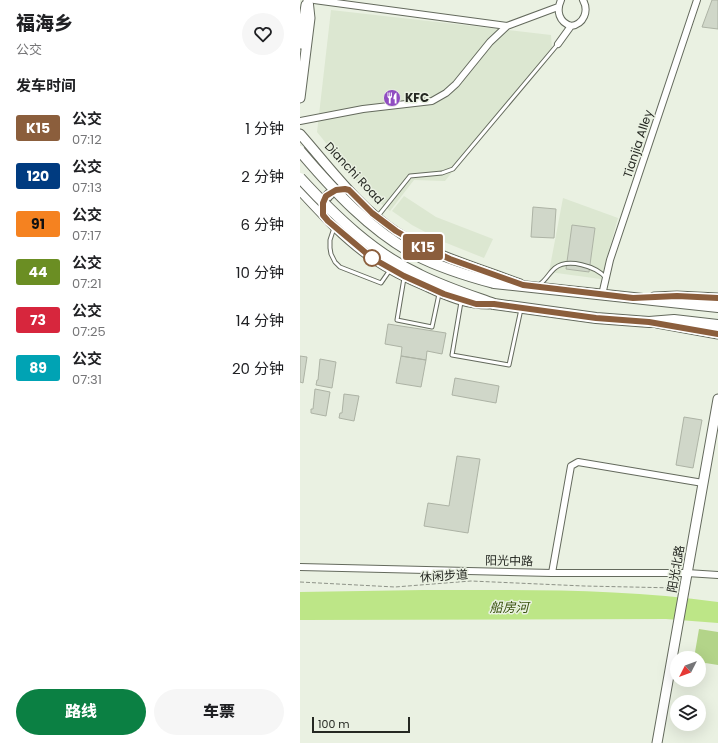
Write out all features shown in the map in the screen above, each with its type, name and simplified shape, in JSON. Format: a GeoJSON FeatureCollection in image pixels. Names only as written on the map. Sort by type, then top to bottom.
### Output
{"type":"FeatureCollection","features":[{"type":"Feature","properties":{"kind":"main road","name":"Dianchi Road"},"geometry":{"type":"LineString","coordinates":[[300,151],[355,211],[395,242],[416,255],[468,276],[494,283],[718,307]]}},
{"type":"Feature","properties":{"kind":"main road"},"geometry":{"type":"LineString","coordinates":[[300,178],[326,206],[385,255],[419,275],[494,304],[596,318],[649,322],[674,320],[718,325]]}},
{"type":"Feature","properties":{"kind":"street"},"geometry":{"type":"LineString","coordinates":[[300,44],[308,0]]}},
{"type":"Feature","properties":{"kind":"street"},"geometry":{"type":"LineString","coordinates":[[300,98],[310,18],[308,0]]}},
{"type":"Feature","properties":{"kind":"street"},"geometry":{"type":"LineString","coordinates":[[314,0],[507,26]]}},
{"type":"Feature","properties":{"kind":"street"},"geometry":{"type":"LineString","coordinates":[[561,0],[558,7],[561,19],[567,25],[571,26]]}},
{"type":"Feature","properties":{"kind":"street"},"geometry":{"type":"LineString","coordinates":[[558,44],[571,26],[579,23],[584,17],[586,9],[584,0]]}},
{"type":"Feature","properties":{"kind":"street","name":"Tianjia Alley"},"geometry":{"type":"LineString","coordinates":[[602,295],[606,278],[697,0]]}},
{"type":"Feature","properties":{"kind":"street"},"geometry":{"type":"LineString","coordinates":[[300,122],[363,109],[432,101],[446,93],[456,84],[490,42],[507,26],[558,7]]}},
{"type":"Feature","properties":{"kind":"street","name":"Dianchi Road"},"geometry":{"type":"LineString","coordinates":[[300,134],[349,190],[377,217],[396,231],[424,247],[450,259],[523,285]]}},
{"type":"Feature","properties":{"kind":"street"},"geometry":{"type":"LineString","coordinates":[[300,190],[334,226],[372,258],[404,276],[439,292],[476,304],[494,304]]}},
{"type":"Feature","properties":{"kind":"street"},"geometry":{"type":"LineString","coordinates":[[323,215],[323,203],[329,194],[336,190],[349,190]]}},
{"type":"Feature","properties":{"kind":"street","name":"Dianchi Road"},"geometry":{"type":"LineString","coordinates":[[633,298],[677,296],[718,298]]}},
{"type":"Feature","properties":{"kind":"street"},"geometry":{"type":"LineString","coordinates":[[649,322],[718,334]]}},
{"type":"Feature","properties":{"kind":"street","name":"阳光北路"},"geometry":{"type":"LineString","coordinates":[[657,743],[718,399]]}},
{"type":"Feature","properties":{"kind":"street"},"geometry":{"type":"LineString","coordinates":[[552,573],[571,466],[578,462],[703,483]]}},
{"type":"Feature","properties":{"kind":"street","name":"阳光中路"},"geometry":{"type":"LineString","coordinates":[[300,567],[552,573],[687,572],[718,575]]}},
{"type":"Feature","properties":{"kind":"lane"},"geometry":{"type":"LineString","coordinates":[[377,217],[410,176],[442,173],[453,170],[558,44]]}},
{"type":"Feature","properties":{"kind":"lane"},"geometry":{"type":"LineString","coordinates":[[334,226],[330,240],[330,248],[331,254],[340,267],[381,283],[391,269]]}},
{"type":"Feature","properties":{"kind":"lane"},"geometry":{"type":"LineString","coordinates":[[537,287],[546,280],[555,268],[567,263],[594,268],[606,278]]}},
{"type":"Feature","properties":{"kind":"lane"},"geometry":{"type":"LineString","coordinates":[[404,276],[397,320],[432,327],[439,292]]}},
{"type":"Feature","properties":{"kind":"lane"},"geometry":{"type":"LineString","coordinates":[[462,300],[452,355],[509,365],[521,307]]}},
{"type":"Feature","properties":{"kind":"path","name":"休闲步道"},"geometry":{"type":"LineString","coordinates":[[300,582],[394,587],[471,581],[684,591]]}},
{"type":"Feature","properties":{"kind":"shaded area"},"geometry":{"type":"Polygon","coordinates":[[[331,10],[551,35],[552,48],[445,181],[414,180],[390,211],[364,190],[317,132],[331,10]]]}},
{"type":"Feature","properties":{"kind":"shaded area"},"geometry":{"type":"Polygon","coordinates":[[[404,196],[436,217],[493,239],[484,258],[444,242],[412,225],[392,211],[404,196]]]}},
{"type":"Feature","properties":{"kind":"shaded area"},"geometry":{"type":"Polygon","coordinates":[[[563,198],[618,218],[601,279],[549,272],[563,198]]]}},
{"type":"Feature","properties":{"kind":"shaded area"},"geometry":{"type":"Polygon","coordinates":[[[699,629],[718,632],[718,665],[706,663],[706,651],[695,651],[699,629]]]}},
{"type":"Feature","properties":{"kind":"water","name":"船房河"},"geometry":{"type":"Polygon","coordinates":[[[423,590],[608,592],[681,597],[718,602],[718,623],[666,619],[300,620],[300,592],[423,590]]]}},
{"type":"Feature","properties":{"kind":"building"},"geometry":{"type":"Polygon","coordinates":[[[712,0],[718,0],[718,29],[702,27],[712,0]]]}},
{"type":"Feature","properties":{"kind":"building"},"geometry":{"type":"Polygon","coordinates":[[[533,207],[556,209],[554,238],[531,237],[533,207]]]}},
{"type":"Feature","properties":{"kind":"building"},"geometry":{"type":"Polygon","coordinates":[[[572,225],[595,228],[589,272],[566,269],[572,225]]]}},
{"type":"Feature","properties":{"kind":"building"},"geometry":{"type":"Polygon","coordinates":[[[388,324],[446,333],[442,354],[427,351],[426,360],[401,356],[402,347],[385,344],[388,324]]]}},
{"type":"Feature","properties":{"kind":"building"},"geometry":{"type":"Polygon","coordinates":[[[300,356],[307,357],[303,383],[300,382],[300,356]]]}},
{"type":"Feature","properties":{"kind":"building"},"geometry":{"type":"Polygon","coordinates":[[[401,356],[426,360],[421,387],[396,383],[401,356]]]}},
{"type":"Feature","properties":{"kind":"building"},"geometry":{"type":"Polygon","coordinates":[[[320,359],[336,362],[332,388],[316,385],[318,380],[320,359]]]}},
{"type":"Feature","properties":{"kind":"building"},"geometry":{"type":"Polygon","coordinates":[[[455,378],[499,386],[496,403],[452,395],[455,378]]]}},
{"type":"Feature","properties":{"kind":"building"},"geometry":{"type":"Polygon","coordinates":[[[315,389],[330,392],[326,416],[311,413],[311,409],[313,409],[315,389]]]}},
{"type":"Feature","properties":{"kind":"building"},"geometry":{"type":"Polygon","coordinates":[[[344,394],[359,396],[354,421],[339,418],[340,413],[342,413],[344,394]]]}},
{"type":"Feature","properties":{"kind":"building"},"geometry":{"type":"Polygon","coordinates":[[[684,417],[702,420],[693,468],[676,465],[684,417]]]}},
{"type":"Feature","properties":{"kind":"building"},"geometry":{"type":"Polygon","coordinates":[[[457,456],[480,459],[468,533],[424,526],[428,503],[449,506],[457,456]]]}},
{"type":"Feature","properties":{"kind":"bus line","name":"K15"},"geometry":{"type":"LineString","coordinates":[[718,298],[677,296],[633,298],[523,285],[450,259],[424,247],[396,231],[372,213],[349,190],[340,189],[333,191],[326,196],[322,207],[323,215],[328,221],[372,258],[404,276],[444,294],[476,304],[494,304],[596,318],[649,322],[718,334]]}},
{"type":"Feature","properties":{"kind":"place","name":"KFC"},"geometry":{"type":"Point","coordinates":[392,98]}}]}
